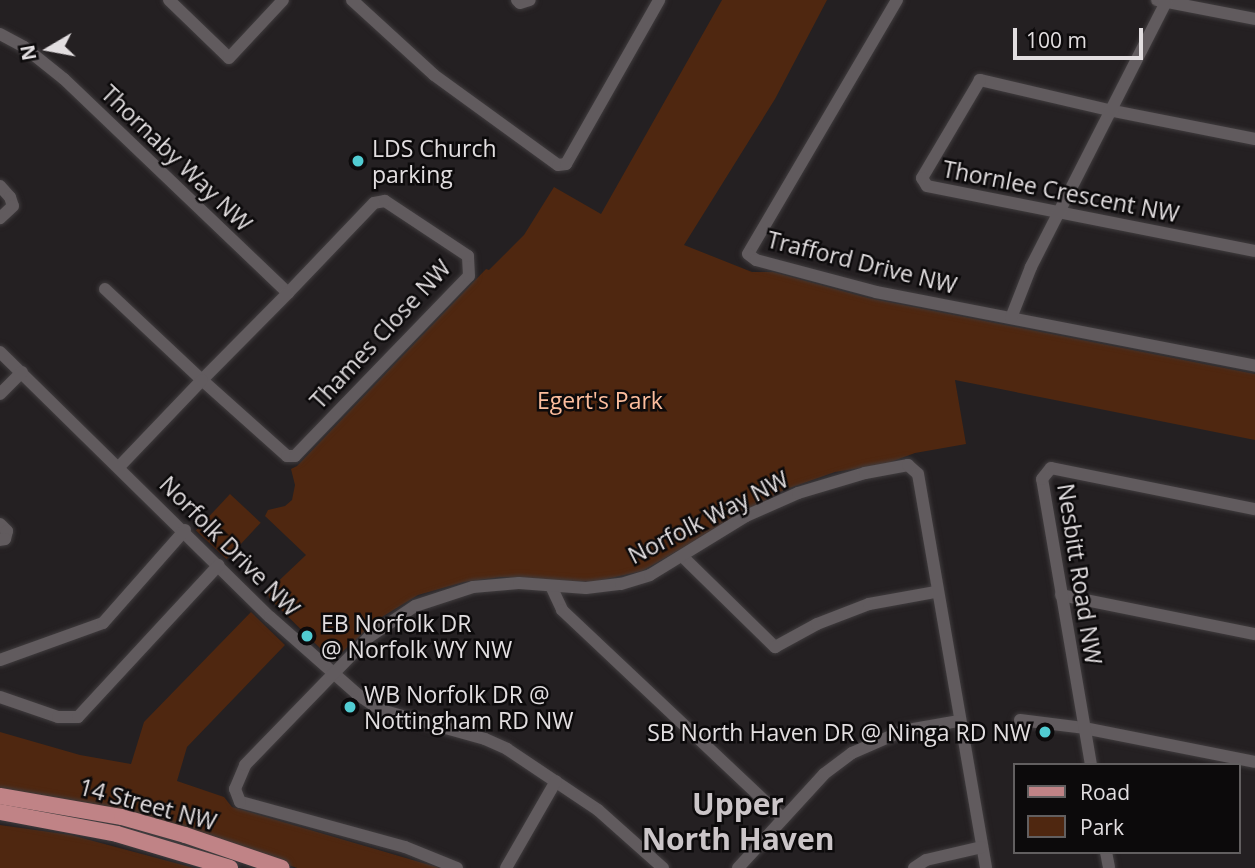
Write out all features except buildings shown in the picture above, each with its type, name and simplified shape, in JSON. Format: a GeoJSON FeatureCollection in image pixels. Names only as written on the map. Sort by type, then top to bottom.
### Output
{"type":"FeatureCollection","features":[{"type":"Feature","properties":{"kind":"main road","name":"14 Street NW"},"geometry":{"type":"LineString","coordinates":[[0,796],[122,817],[282,868]]}},
{"type":"Feature","properties":{"kind":"main road","name":"14 Street NW"},"geometry":{"type":"LineString","coordinates":[[0,812],[117,834],[230,868]]}},
{"type":"Feature","properties":{"kind":"street"},"geometry":{"type":"LineString","coordinates":[[169,0],[229,58],[282,0]]}},
{"type":"Feature","properties":{"kind":"street"},"geometry":{"type":"LineString","coordinates":[[352,0],[434,75],[558,165],[566,164],[659,0]]}},
{"type":"Feature","properties":{"kind":"street"},"geometry":{"type":"LineString","coordinates":[[517,0],[520,3],[530,0]]}},
{"type":"Feature","properties":{"kind":"street","name":"Trafford Drive NW"},"geometry":{"type":"LineString","coordinates":[[897,0],[748,254],[756,260],[876,292],[1255,366]]}},
{"type":"Feature","properties":{"kind":"street"},"geometry":{"type":"LineString","coordinates":[[1011,318],[1031,267],[1113,111],[1163,1],[1255,19]]}},
{"type":"Feature","properties":{"kind":"street","name":"Thornaby Way NW"},"geometry":{"type":"LineString","coordinates":[[0,34],[24,47],[64,79],[288,293]]}},
{"type":"Feature","properties":{"kind":"street","name":"Thornlee Crescent NW"},"geometry":{"type":"LineString","coordinates":[[1255,139],[1113,111],[980,80],[922,178],[927,186],[1255,251]]}},
{"type":"Feature","properties":{"kind":"street"},"geometry":{"type":"LineString","coordinates":[[0,186],[13,205],[0,218]]}},
{"type":"Feature","properties":{"kind":"street","name":"Thames Close NW"},"geometry":{"type":"LineString","coordinates":[[119,467],[202,380],[374,203],[385,201],[468,256],[469,276],[295,456],[287,456],[202,380]]}},
{"type":"Feature","properties":{"kind":"street"},"geometry":{"type":"LineString","coordinates":[[105,289],[202,380]]}},
{"type":"Feature","properties":{"kind":"street","name":"Norfolk Drive NW"},"geometry":{"type":"LineString","coordinates":[[0,352],[332,674],[381,710],[485,739],[556,781],[598,810],[663,868]]}},
{"type":"Feature","properties":{"kind":"street"},"geometry":{"type":"LineString","coordinates":[[0,394],[22,372]]}},
{"type":"Feature","properties":{"kind":"street","name":"Norfolk Way NW"},"geometry":{"type":"LineString","coordinates":[[457,868],[405,847],[240,802],[235,789],[245,765],[369,637],[391,621],[443,594],[473,587],[519,583],[586,588],[621,584],[650,575],[746,516],[798,493],[865,473],[908,466],[918,474],[936,592],[986,868]]}},
{"type":"Feature","properties":{"kind":"street","name":"Nesbitt Road NW"},"geometry":{"type":"LineString","coordinates":[[1091,763],[1042,478],[1051,468],[1255,509]]}},
{"type":"Feature","properties":{"kind":"street"},"geometry":{"type":"LineString","coordinates":[[0,524],[7,531],[0,540]]}},
{"type":"Feature","properties":{"kind":"street"},"geometry":{"type":"LineString","coordinates":[[0,660],[103,623],[185,530]]}},
{"type":"Feature","properties":{"kind":"street"},"geometry":{"type":"LineString","coordinates":[[683,557],[775,647],[817,624],[870,604],[936,592]]}},
{"type":"Feature","properties":{"kind":"street"},"geometry":{"type":"LineString","coordinates":[[0,697],[58,717],[78,717],[219,565]]}},
{"type":"Feature","properties":{"kind":"street"},"geometry":{"type":"LineString","coordinates":[[551,586],[562,610],[783,818]]}},
{"type":"Feature","properties":{"kind":"street"},"geometry":{"type":"LineString","coordinates":[[1061,595],[1255,634]]}},
{"type":"Feature","properties":{"kind":"street"},"geometry":{"type":"LineString","coordinates":[[1020,720],[1084,728],[1255,762]]}},
{"type":"Feature","properties":{"kind":"street"},"geometry":{"type":"LineString","coordinates":[[738,868],[824,774],[864,747],[902,731],[959,721]]}},
{"type":"Feature","properties":{"kind":"street"},"geometry":{"type":"LineString","coordinates":[[506,868],[556,781]]}},
{"type":"Feature","properties":{"kind":"street"},"geometry":{"type":"LineString","coordinates":[[914,868],[926,860],[982,847]]}},
{"type":"Feature","properties":{"kind":"green space","name":"Egert's Park"},"geometry":{"type":"Polygon","coordinates":[[[722,0],[827,0],[775,99],[684,245],[752,272],[773,272],[868,298],[1255,374],[1255,440],[955,380],[966,444],[915,453],[885,464],[835,472],[784,490],[642,571],[593,582],[501,577],[464,582],[418,595],[377,620],[339,655],[328,656],[269,598],[268,591],[306,555],[265,516],[268,510],[285,506],[292,500],[295,485],[291,469],[297,466],[486,269],[489,270],[524,235],[554,187],[601,214],[722,0]]]}},
{"type":"Feature","properties":{"kind":"green space"},"geometry":{"type":"Polygon","coordinates":[[[230,494],[261,523],[227,559],[196,531],[230,494]]]}},
{"type":"Feature","properties":{"kind":"green space"},"geometry":{"type":"Polygon","coordinates":[[[251,612],[285,645],[187,747],[177,781],[224,797],[232,807],[440,868],[297,868],[213,837],[100,806],[0,788],[0,732],[80,755],[131,764],[144,722],[251,612]]]}},
{"type":"Feature","properties":{"kind":"green space"},"geometry":{"type":"Polygon","coordinates":[[[0,825],[71,835],[194,868],[0,868],[0,825]]]}},
{"type":"Feature","properties":{"kind":"place","name":"LDS Church parking"},"geometry":{"type":"Point","coordinates":[358,161]}},
{"type":"Feature","properties":{"kind":"place","name":"EB Norfolk DR @ Norfolk WY NW"},"geometry":{"type":"Point","coordinates":[307,636]}},
{"type":"Feature","properties":{"kind":"place","name":"WB Norfolk DR @ Nottingham RD NW"},"geometry":{"type":"Point","coordinates":[350,707]}},
{"type":"Feature","properties":{"kind":"place","name":"SB North Haven DR @ Ninga RD NW"},"geometry":{"type":"Point","coordinates":[1045,732]}},
{"type":"Feature","properties":{"kind":"district","name":"Upper North Haven"},"geometry":{"type":"Point","coordinates":[738,821]}}]}
